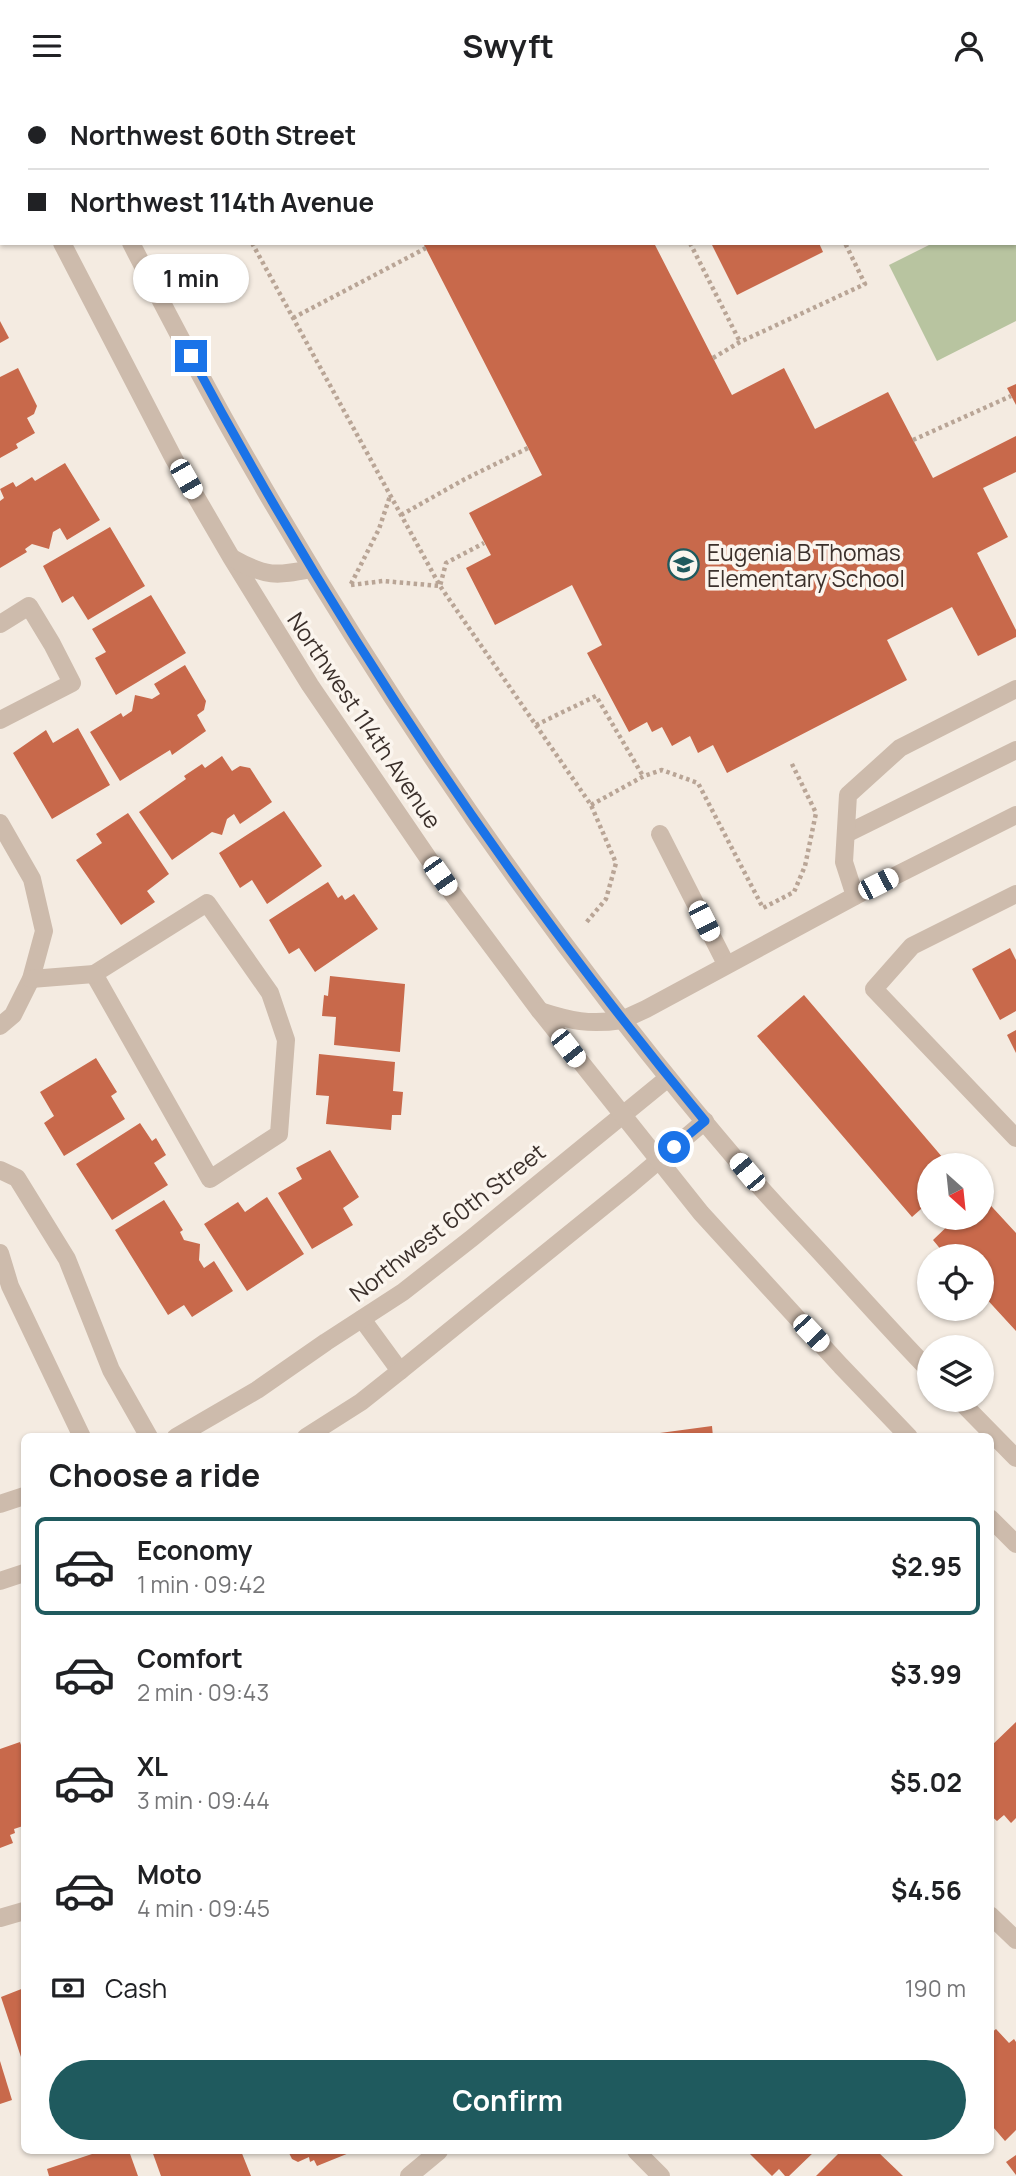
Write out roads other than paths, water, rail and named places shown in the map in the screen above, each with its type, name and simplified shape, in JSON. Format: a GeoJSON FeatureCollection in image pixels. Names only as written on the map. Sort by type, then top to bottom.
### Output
{"type":"FeatureCollection","features":[{"type":"Feature","properties":{"kind":"street","name":"Northwest 114th Avenue"},"geometry":{"type":"LineString","coordinates":[[63,245],[174,459],[231,557],[310,685],[404,824],[540,1011],[658,1161],[789,1310],[905,1433]]}},
{"type":"Feature","properties":{"kind":"street","name":"Northwest 114th Avenue"},"geometry":{"type":"LineString","coordinates":[[132,245],[242,451],[311,569],[454,789],[552,928],[622,1020],[747,1172],[917,1357]]}},
{"type":"Feature","properties":{"kind":"street"},"geometry":{"type":"LineString","coordinates":[[231,557],[254,571],[281,575],[311,569]]}},
{"type":"Feature","properties":{"kind":"street"},"geometry":{"type":"LineString","coordinates":[[0,624],[29,606],[72,683],[0,720]]}},
{"type":"Feature","properties":{"kind":"street"},"geometry":{"type":"LineString","coordinates":[[855,896],[844,862],[849,795],[900,748],[1016,689]]}},
{"type":"Feature","properties":{"kind":"street"},"geometry":{"type":"LineString","coordinates":[[846,834],[1016,750]]}},
{"type":"Feature","properties":{"kind":"street"},"geometry":{"type":"LineString","coordinates":[[540,1011],[568,1020],[596,1024],[622,1020],[855,896],[1016,815]]}},
{"type":"Feature","properties":{"kind":"street"},"geometry":{"type":"LineString","coordinates":[[0,823],[32,879],[44,931],[31,979],[13,1015],[0,1026]]}},
{"type":"Feature","properties":{"kind":"street"},"geometry":{"type":"LineString","coordinates":[[660,834],[726,964]]}},
{"type":"Feature","properties":{"kind":"street"},"geometry":{"type":"LineString","coordinates":[[1016,894],[912,946],[874,989],[1016,1138]]}},
{"type":"Feature","properties":{"kind":"street"},"geometry":{"type":"LineString","coordinates":[[31,979],[94,974],[206,903],[270,993],[286,1040],[279,1134],[210,1178],[94,974]]}},
{"type":"Feature","properties":{"kind":"street","name":"Northwest 60th Street"},"geometry":{"type":"LineString","coordinates":[[183,1433],[257,1390],[403,1292],[668,1077]]}},
{"type":"Feature","properties":{"kind":"street"},"geometry":{"type":"LineString","coordinates":[[312,1433],[361,1402],[705,1121]]}},
{"type":"Feature","properties":{"kind":"street"},"geometry":{"type":"LineString","coordinates":[[0,1170],[17,1178],[67,1259],[111,1370],[147,1433]]}},
{"type":"Feature","properties":{"kind":"street"},"geometry":{"type":"LineString","coordinates":[[0,1253],[10,1286],[80,1433]]}},
{"type":"Feature","properties":{"kind":"street"},"geometry":{"type":"LineString","coordinates":[[362,1319],[400,1371]]}},
{"type":"Feature","properties":{"kind":"street"},"geometry":{"type":"LineString","coordinates":[[971,1412],[991,1433]]}},
{"type":"Feature","properties":{"kind":"street"},"geometry":{"type":"LineString","coordinates":[[994,1436],[1016,1458]]}},
{"type":"Feature","properties":{"kind":"street"},"geometry":{"type":"LineString","coordinates":[[0,1504],[21,1497]]}},
{"type":"Feature","properties":{"kind":"street"},"geometry":{"type":"LineString","coordinates":[[994,1522],[1016,1544]]}},
{"type":"Feature","properties":{"kind":"street"},"geometry":{"type":"LineString","coordinates":[[0,1581],[21,1574]]}},
{"type":"Feature","properties":{"kind":"street"},"geometry":{"type":"LineString","coordinates":[[0,1918],[21,1912]]}},
{"type":"Feature","properties":{"kind":"street"},"geometry":{"type":"LineString","coordinates":[[994,1919],[1016,1940]]}},
{"type":"Feature","properties":{"kind":"street"},"geometry":{"type":"LineString","coordinates":[[409,2176],[435,2154]]}},
{"type":"Feature","properties":{"kind":"street"},"geometry":{"type":"LineString","coordinates":[[639,2154],[661,2176]]}},
{"type":"Feature","properties":{"kind":"place","name":"Eugenia B Thomas Elementary School"},"geometry":{"type":"Point","coordinates":[684,565]}}]}
